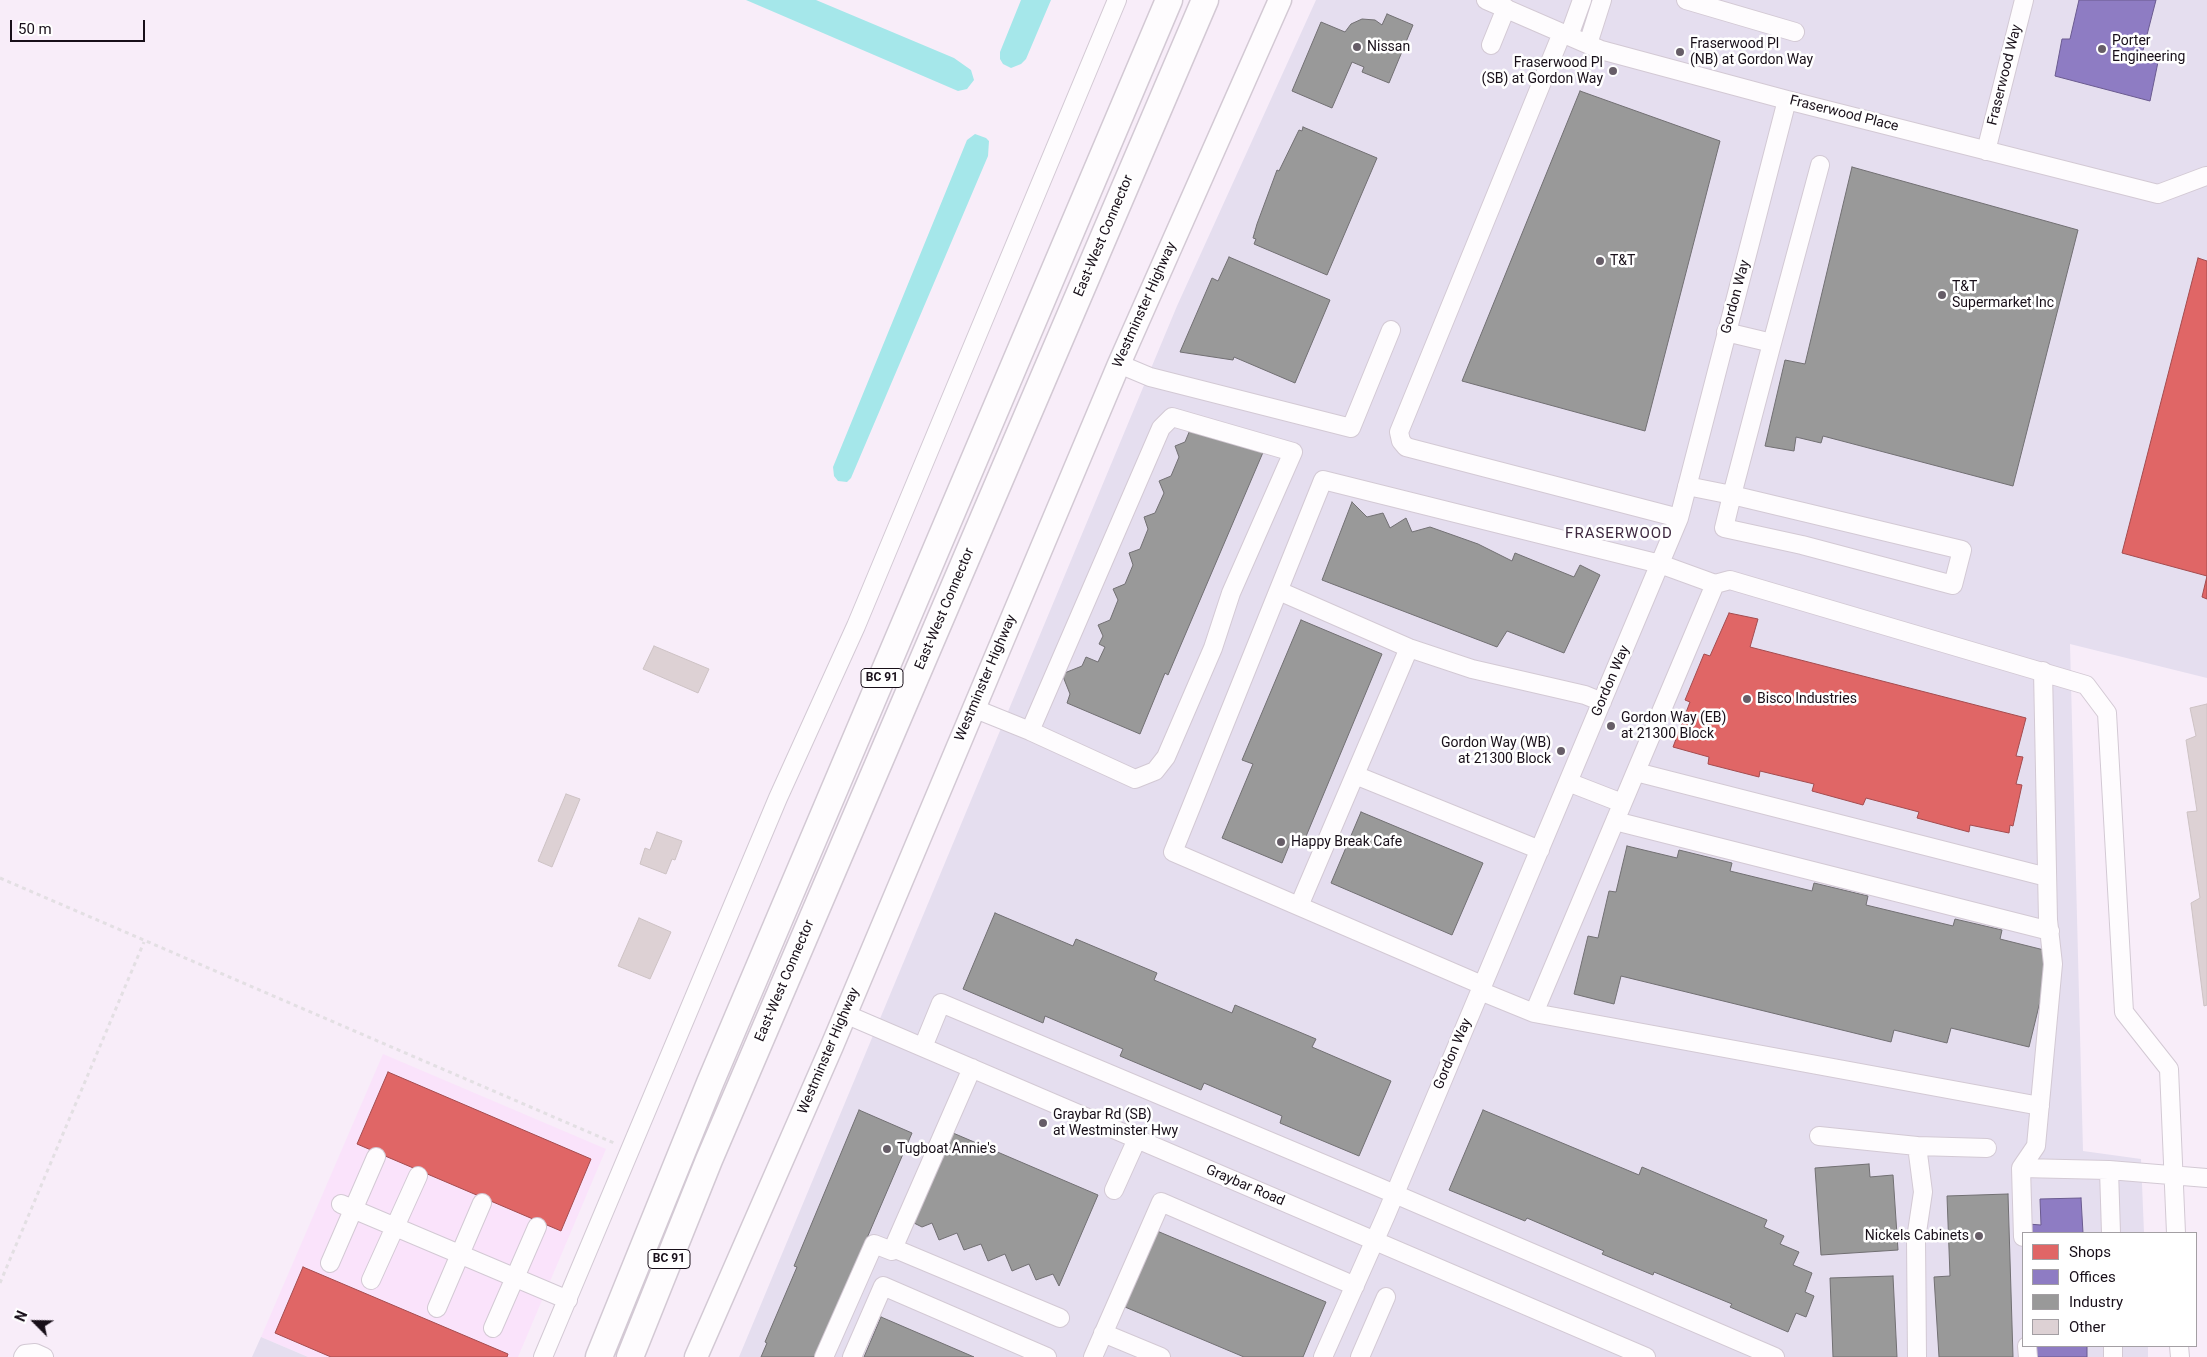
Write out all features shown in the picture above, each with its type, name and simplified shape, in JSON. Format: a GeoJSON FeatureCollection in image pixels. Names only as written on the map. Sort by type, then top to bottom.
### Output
{"type":"FeatureCollection","features":[{"type":"Feature","properties":{"kind":"highway","name":"BC 91"},"geometry":{"type":"LineString","coordinates":[[599,1357],[710,1083],[1169,0]]}},
{"type":"Feature","properties":{"kind":"highway","name":"East-West Connector"},"geometry":{"type":"LineString","coordinates":[[630,1357],[713,1151],[1205,0]]}},
{"type":"Feature","properties":{"kind":"main road","name":"Westminster Highway"},"geometry":{"type":"LineString","coordinates":[[696,1357],[845,1014],[1119,364],[1280,0]]}},
{"type":"Feature","properties":{"kind":"street"},"geometry":{"type":"LineString","coordinates":[[543,1357],[778,798],[860,618],[1118,0]]}},
{"type":"Feature","properties":{"kind":"street","name":"Fraserwood Place"},"geometry":{"type":"LineString","coordinates":[[1486,0],[1514,7],[1601,50],[1787,100],[2158,194],[2206,176]]}},
{"type":"Feature","properties":{"kind":"street"},"geometry":{"type":"LineString","coordinates":[[1582,0],[1399,432],[1401,441],[1406,447],[1679,518]]}},
{"type":"Feature","properties":{"kind":"street"},"geometry":{"type":"LineString","coordinates":[[1588,44],[1602,0]]}},
{"type":"Feature","properties":{"kind":"street"},"geometry":{"type":"LineString","coordinates":[[1686,0],[1795,32]]}},
{"type":"Feature","properties":{"kind":"street","name":"Fraserwood Way"},"geometry":{"type":"LineString","coordinates":[[1986,151],[2024,0]]}},
{"type":"Feature","properties":{"kind":"street"},"geometry":{"type":"LineString","coordinates":[[1490,45],[1514,7]]}},
{"type":"Feature","properties":{"kind":"street","name":"Gordon Way"},"geometry":{"type":"LineString","coordinates":[[1323,1357],[1355,1286],[1679,518],[1787,100]]}},
{"type":"Feature","properties":{"kind":"street"},"geometry":{"type":"LineString","coordinates":[[1687,486],[1732,495],[1962,550],[1953,585],[1724,528],[1732,495],[1772,343],[1820,164]]}},
{"type":"Feature","properties":{"kind":"street"},"geometry":{"type":"LineString","coordinates":[[1119,364],[1150,376],[1351,428],[1391,330]]}},
{"type":"Feature","properties":{"kind":"street"},"geometry":{"type":"LineString","coordinates":[[1726,332],[1772,343]]}},
{"type":"Feature","properties":{"kind":"street"},"geometry":{"type":"LineString","coordinates":[[973,708],[1030,731],[1135,779],[1155,771],[1166,757],[1170,748],[1213,648],[1231,593],[1293,452],[1172,417],[1161,428],[1030,731]]}},
{"type":"Feature","properties":{"kind":"street"},"geometry":{"type":"LineString","coordinates":[[2040,1106],[1534,1013],[1299,906],[1173,852],[1324,480],[1660,564],[1715,584],[1730,580],[2086,684],[2107,714],[2124,1012],[2169,1069],[2176,1232]]}},
{"type":"Feature","properties":{"kind":"street"},"geometry":{"type":"LineString","coordinates":[[1534,1013],[1715,584]]}},
{"type":"Feature","properties":{"kind":"street"},"geometry":{"type":"LineString","coordinates":[[1279,591],[1409,648],[1472,669],[1584,695],[1602,702]]}},
{"type":"Feature","properties":{"kind":"street"},"geometry":{"type":"LineString","coordinates":[[1299,906],[1409,648]]}},
{"type":"Feature","properties":{"kind":"street"},"geometry":{"type":"LineString","coordinates":[[2023,1232],[2021,1168],[2036,1146],[2054,964],[2047,878],[2044,671]]}},
{"type":"Feature","properties":{"kind":"street"},"geometry":{"type":"LineString","coordinates":[[1636,772],[2047,878]]}},
{"type":"Feature","properties":{"kind":"street"},"geometry":{"type":"LineString","coordinates":[[1355,774],[1540,850]]}},
{"type":"Feature","properties":{"kind":"street"},"geometry":{"type":"LineString","coordinates":[[1568,782],[1622,803]]}},
{"type":"Feature","properties":{"kind":"street"},"geometry":{"type":"LineString","coordinates":[[1614,821],[2050,931]]}},
{"type":"Feature","properties":{"kind":"street"},"geometry":{"type":"LineString","coordinates":[[923,1047],[942,1003],[1774,1357]]}},
{"type":"Feature","properties":{"kind":"street","name":"Graybar Road"},"geometry":{"type":"LineString","coordinates":[[845,1014],[1646,1357]]}},
{"type":"Feature","properties":{"kind":"street"},"geometry":{"type":"LineString","coordinates":[[824,1357],[874,1244],[892,1251],[972,1068]]}},
{"type":"Feature","properties":{"kind":"street"},"geometry":{"type":"LineString","coordinates":[[1819,1136],[1917,1146],[1987,1148]]}},
{"type":"Feature","properties":{"kind":"street"},"geometry":{"type":"LineString","coordinates":[[1114,1190],[1137,1139]]}},
{"type":"Feature","properties":{"kind":"street"},"geometry":{"type":"LineString","coordinates":[[1917,1146],[1923,1192],[1916,1239],[1918,1357]]}},
{"type":"Feature","properties":{"kind":"street"},"geometry":{"type":"LineString","coordinates":[[330,1263],[348,1207],[376,1157]]}},
{"type":"Feature","properties":{"kind":"street"},"geometry":{"type":"LineString","coordinates":[[2021,1168],[2109,1170],[2207,1178]]}},
{"type":"Feature","properties":{"kind":"street"},"geometry":{"type":"LineString","coordinates":[[2109,1170],[2111,1232]]}},
{"type":"Feature","properties":{"kind":"street"},"geometry":{"type":"LineString","coordinates":[[371,1280],[418,1176]]}},
{"type":"Feature","properties":{"kind":"street"},"geometry":{"type":"LineString","coordinates":[[1093,1357],[1161,1202],[1355,1286]]}},
{"type":"Feature","properties":{"kind":"street"},"geometry":{"type":"LineString","coordinates":[[437,1308],[482,1204]]}},
{"type":"Feature","properties":{"kind":"street"},"geometry":{"type":"LineString","coordinates":[[348,1207],[568,1300]]}},
{"type":"Feature","properties":{"kind":"street"},"geometry":{"type":"LineString","coordinates":[[493,1328],[537,1227]]}},
{"type":"Feature","properties":{"kind":"street"},"geometry":{"type":"LineString","coordinates":[[893,1248],[1060,1318]]}},
{"type":"Feature","properties":{"kind":"street"},"geometry":{"type":"LineString","coordinates":[[852,1357],[883,1286],[1047,1357]]}},
{"type":"Feature","properties":{"kind":"street"},"geometry":{"type":"LineString","coordinates":[[1360,1357],[1386,1296]]}},
{"type":"Feature","properties":{"kind":"street"},"geometry":{"type":"LineString","coordinates":[[1103,1333],[1161,1357]]}},
{"type":"Feature","properties":{"kind":"street"},"geometry":{"type":"LineString","coordinates":[[23,1357],[25,1354],[35,1353],[44,1357]]}},
{"type":"Feature","properties":{"kind":"path"},"geometry":{"type":"LineString","coordinates":[[0,878],[144,942],[631,1150]]}},
{"type":"Feature","properties":{"kind":"path"},"geometry":{"type":"LineString","coordinates":[[0,1283],[144,942]]}},
{"type":"Feature","properties":{"kind":"shaded area"},"geometry":{"type":"Polygon","coordinates":[[[1316,0],[2207,0],[2207,678],[2070,644],[2083,1151],[2141,1159],[2144,1232],[2022,1232],[2022,1347],[2148,1347],[2148,1357],[739,1357],[1177,306],[1316,0]]]}},
{"type":"Feature","properties":{"kind":"shaded area"},"geometry":{"type":"Polygon","coordinates":[[[383,1054],[606,1149],[518,1357],[308,1357],[261,1337],[383,1054]]]}},
{"type":"Feature","properties":{"kind":"shaded area"},"geometry":{"type":"Polygon","coordinates":[[[261,1337],[308,1357],[252,1357],[261,1337]]]}},
{"type":"Feature","properties":{"kind":"water"},"geometry":{"type":"Polygon","coordinates":[[[746,0],[816,0],[954,58],[971,70],[974,80],[967,89],[958,91],[746,0]]]}},
{"type":"Feature","properties":{"kind":"water"},"geometry":{"type":"Polygon","coordinates":[[[1021,0],[1051,0],[1026,59],[1021,64],[1011,68],[1003,64],[1000,59],[1000,52],[1021,0]]]}},
{"type":"Feature","properties":{"kind":"water"},"geometry":{"type":"Polygon","coordinates":[[[975,134],[989,141],[988,156],[851,478],[847,482],[838,481],[834,476],[833,467],[967,140],[975,134]]]}},
{"type":"Feature","properties":{"kind":"building: Shops"},"geometry":{"type":"Polygon","coordinates":[[[2198,258],[2207,261],[2207,576],[2122,553],[2198,258]]]}},
{"type":"Feature","properties":{"kind":"building: Shops"},"geometry":{"type":"Polygon","coordinates":[[[2207,576],[2207,599],[2202,597],[2207,576]]]}},
{"type":"Feature","properties":{"kind":"building: Shops"},"geometry":{"type":"Polygon","coordinates":[[[1729,613],[1758,619],[1750,647],[2026,718],[2016,756],[2023,757],[2016,784],[2022,785],[2013,826],[2010,825],[2009,833],[1970,825],[1969,832],[1917,818],[1919,812],[1866,798],[1863,805],[1812,791],[1814,784],[1760,771],[1759,777],[1708,764],[1709,757],[1673,747],[1690,702],[1685,700],[1704,654],[1710,656],[1729,613]]]}},
{"type":"Feature","properties":{"kind":"building: Shops"},"geometry":{"type":"Polygon","coordinates":[[[388,1072],[591,1159],[561,1231],[357,1144],[388,1072]]]}},
{"type":"Feature","properties":{"kind":"building: Shops"},"geometry":{"type":"Polygon","coordinates":[[[303,1267],[508,1354],[507,1357],[331,1357],[275,1333],[303,1267]]]}},
{"type":"Feature","properties":{"kind":"building: Offices","name":"Porter Engineering"},"geometry":{"type":"Polygon","coordinates":[[[2079,0],[2156,0],[2141,58],[2158,62],[2150,101],[2055,76],[2062,39],[2070,39],[2079,0]]]}},
{"type":"Feature","properties":{"kind":"building: Offices"},"geometry":{"type":"Polygon","coordinates":[[[2081,1198],[2083,1232],[2029,1232],[2028,1224],[2041,1225],[2040,1199],[2081,1198]]]}},
{"type":"Feature","properties":{"kind":"building: Offices"},"geometry":{"type":"Polygon","coordinates":[[[2036,1347],[2087,1347],[2087,1357],[2037,1357],[2036,1347]]]}},
{"type":"Feature","properties":{"kind":"building: Industry","name":"Nissan"},"geometry":{"type":"Polygon","coordinates":[[[1387,14],[1413,25],[1389,83],[1362,72],[1364,67],[1352,62],[1332,108],[1292,91],[1321,22],[1345,32],[1351,24],[1362,19],[1375,20],[1382,25],[1387,14]]]}},
{"type":"Feature","properties":{"kind":"building: Industry","name":"T&T"},"geometry":{"type":"Polygon","coordinates":[[[1580,91],[1720,141],[1645,431],[1462,381],[1580,91]]]}},
{"type":"Feature","properties":{"kind":"building: Industry"},"geometry":{"type":"Polygon","coordinates":[[[1303,127],[1377,158],[1327,275],[1254,244],[1256,239],[1253,238],[1277,170],[1279,171],[1299,130],[1302,131],[1303,127]]]}},
{"type":"Feature","properties":{"kind":"building: Industry","name":"T&T Supermarket Inc"},"geometry":{"type":"Polygon","coordinates":[[[1852,167],[2078,230],[2013,486],[1823,436],[1821,443],[1796,437],[1794,451],[1765,446],[1785,360],[1805,364],[1852,167]]]}},
{"type":"Feature","properties":{"kind":"building: Industry"},"geometry":{"type":"Polygon","coordinates":[[[1229,257],[1330,300],[1295,383],[1234,357],[1233,360],[1180,352],[1212,278],[1218,281],[1229,257]]]}},
{"type":"Feature","properties":{"kind":"building: Industry"},"geometry":{"type":"Polygon","coordinates":[[[1190,430],[1264,450],[1168,675],[1165,673],[1140,734],[1067,703],[1070,694],[1062,674],[1082,666],[1086,657],[1098,662],[1105,647],[1099,644],[1103,636],[1098,625],[1110,620],[1118,600],[1113,589],[1125,584],[1133,565],[1129,553],[1140,549],[1148,529],[1144,517],[1155,513],[1164,493],[1159,481],[1171,476],[1179,457],[1175,446],[1185,442],[1190,430]]]}},
{"type":"Feature","properties":{"kind":"building: Industry"},"geometry":{"type":"Polygon","coordinates":[[[1352,502],[1367,517],[1383,513],[1390,528],[1406,518],[1412,532],[1430,527],[1478,544],[1512,561],[1515,553],[1574,577],[1580,565],[1600,575],[1564,653],[1507,631],[1497,647],[1322,580],[1352,502]]]}},
{"type":"Feature","properties":{"kind":"building: Industry"},"geometry":{"type":"Polygon","coordinates":[[[1301,620],[1382,654],[1302,846],[1291,841],[1282,863],[1222,838],[1253,764],[1242,760],[1301,620]]]}},
{"type":"Feature","properties":{"kind":"building: Industry"},"geometry":{"type":"Polygon","coordinates":[[[1361,812],[1483,863],[1452,935],[1331,883],[1361,812]]]}},
{"type":"Feature","properties":{"kind":"building: Industry"},"geometry":{"type":"Polygon","coordinates":[[[1627,846],[1677,858],[1679,850],[1732,863],[1730,871],[1812,891],[1814,883],[1868,896],[1866,905],[1953,926],[1955,919],[2002,930],[2000,939],[2052,952],[2029,1047],[1951,1028],[1947,1043],[1894,1030],[1891,1042],[1621,976],[1614,1004],[1574,994],[1588,936],[1598,938],[1609,891],[1616,892],[1627,846]]]}},
{"type":"Feature","properties":{"kind":"building: Industry"},"geometry":{"type":"Polygon","coordinates":[[[995,913],[1073,946],[1076,939],[1157,973],[1154,980],[1232,1013],[1235,1005],[1316,1039],[1312,1047],[1391,1081],[1359,1156],[1280,1123],[1282,1116],[1204,1083],[1201,1090],[1120,1056],[1123,1049],[1045,1016],[1043,1023],[963,989],[995,913]]]}},
{"type":"Feature","properties":{"kind":"building: Industry"},"geometry":{"type":"Polygon","coordinates":[[[859,1110],[912,1133],[816,1357],[761,1357],[767,1343],[765,1342],[797,1267],[794,1266],[859,1110]]]}},
{"type":"Feature","properties":{"kind":"building: Industry"},"geometry":{"type":"Polygon","coordinates":[[[1483,1110],[1639,1175],[1642,1167],[1767,1220],[1764,1227],[1784,1236],[1780,1244],[1799,1252],[1793,1265],[1812,1273],[1805,1292],[1814,1296],[1806,1317],[1796,1313],[1788,1332],[1730,1307],[1732,1304],[1654,1272],[1653,1275],[1602,1254],[1604,1251],[1527,1218],[1525,1221],[1449,1190],[1483,1110]]]}},
{"type":"Feature","properties":{"kind":"building: Industry"},"geometry":{"type":"Polygon","coordinates":[[[953,1133],[1098,1195],[1059,1286],[1053,1274],[1036,1280],[1029,1264],[1012,1271],[1005,1254],[988,1261],[981,1244],[964,1250],[957,1233],[939,1240],[932,1223],[922,1227],[914,1223],[953,1133]]]}},
{"type":"Feature","properties":{"kind":"building: Industry"},"geometry":{"type":"Polygon","coordinates":[[[1869,1164],[1870,1177],[1893,1175],[1898,1250],[1821,1255],[1815,1168],[1869,1164]]]}},
{"type":"Feature","properties":{"kind":"building: Industry","name":"Nickels Cabinets"},"geometry":{"type":"Polygon","coordinates":[[[2008,1194],[2013,1357],[1939,1357],[1934,1277],[1950,1276],[1947,1196],[2008,1194]]]}},
{"type":"Feature","properties":{"kind":"building: Industry"},"geometry":{"type":"Polygon","coordinates":[[[1157,1231],[1326,1302],[1303,1357],[1244,1357],[1125,1307],[1157,1231]]]}},
{"type":"Feature","properties":{"kind":"building: Industry"},"geometry":{"type":"Polygon","coordinates":[[[1893,1276],[1897,1357],[1833,1357],[1830,1278],[1893,1276]]]}},
{"type":"Feature","properties":{"kind":"building: Industry"},"geometry":{"type":"Polygon","coordinates":[[[881,1317],[974,1357],[864,1357],[881,1317]]]}},
{"type":"Feature","properties":{"kind":"building: Other"},"geometry":{"type":"Polygon","coordinates":[[[654,646],[709,669],[698,693],[643,669],[654,646]]]}},
{"type":"Feature","properties":{"kind":"building: Other"},"geometry":{"type":"Polygon","coordinates":[[[2207,704],[2207,1005],[2204,1006],[2191,903],[2200,898],[2187,812],[2197,811],[2186,740],[2196,736],[2190,708],[2207,704]]]}},
{"type":"Feature","properties":{"kind":"building: Other"},"geometry":{"type":"Polygon","coordinates":[[[566,794],[580,799],[552,867],[538,861],[566,794]]]}},
{"type":"Feature","properties":{"kind":"building: Other"},"geometry":{"type":"Polygon","coordinates":[[[657,832],[682,841],[675,860],[672,859],[666,874],[640,864],[645,848],[650,850],[657,832]]]}},
{"type":"Feature","properties":{"kind":"building: Other"},"geometry":{"type":"Polygon","coordinates":[[[639,918],[671,932],[650,979],[618,966],[639,918]]]}},
{"type":"Feature","properties":{"kind":"place","name":"Nissan"},"geometry":{"type":"Point","coordinates":[1357,47]}},
{"type":"Feature","properties":{"kind":"place","name":"Porter Engineering"},"geometry":{"type":"Point","coordinates":[2102,49]}},
{"type":"Feature","properties":{"kind":"place","name":"Fraserwood Pl (NB) at Gordon Way"},"geometry":{"type":"Point","coordinates":[1680,52]}},
{"type":"Feature","properties":{"kind":"place","name":"Fraserwood Pl (SB) at Gordon Way"},"geometry":{"type":"Point","coordinates":[1613,71]}},
{"type":"Feature","properties":{"kind":"place","name":"T&T"},"geometry":{"type":"Point","coordinates":[1600,261]}},
{"type":"Feature","properties":{"kind":"place","name":"T&T Supermarket Inc"},"geometry":{"type":"Point","coordinates":[1942,295]}},
{"type":"Feature","properties":{"kind":"place","name":"Bisco Industries"},"geometry":{"type":"Point","coordinates":[1747,699]}},
{"type":"Feature","properties":{"kind":"place","name":"Gordon Way (EB) at 21300 Block"},"geometry":{"type":"Point","coordinates":[1611,726]}},
{"type":"Feature","properties":{"kind":"place","name":"Gordon Way (WB) at 21300 Block"},"geometry":{"type":"Point","coordinates":[1561,751]}},
{"type":"Feature","properties":{"kind":"place","name":"Happy Break Cafe"},"geometry":{"type":"Point","coordinates":[1281,842]}},
{"type":"Feature","properties":{"kind":"place","name":"Graybar Rd (SB) at Westminster Hwy"},"geometry":{"type":"Point","coordinates":[1043,1123]}},
{"type":"Feature","properties":{"kind":"place","name":"Tugboat Annie's"},"geometry":{"type":"Point","coordinates":[887,1149]}},
{"type":"Feature","properties":{"kind":"place","name":"Nickels Cabinets"},"geometry":{"type":"Point","coordinates":[1979,1236]}},
{"type":"Feature","properties":{"kind":"district","name":"FRASERWOOD"},"geometry":{"type":"Point","coordinates":[1619,534]}}]}
